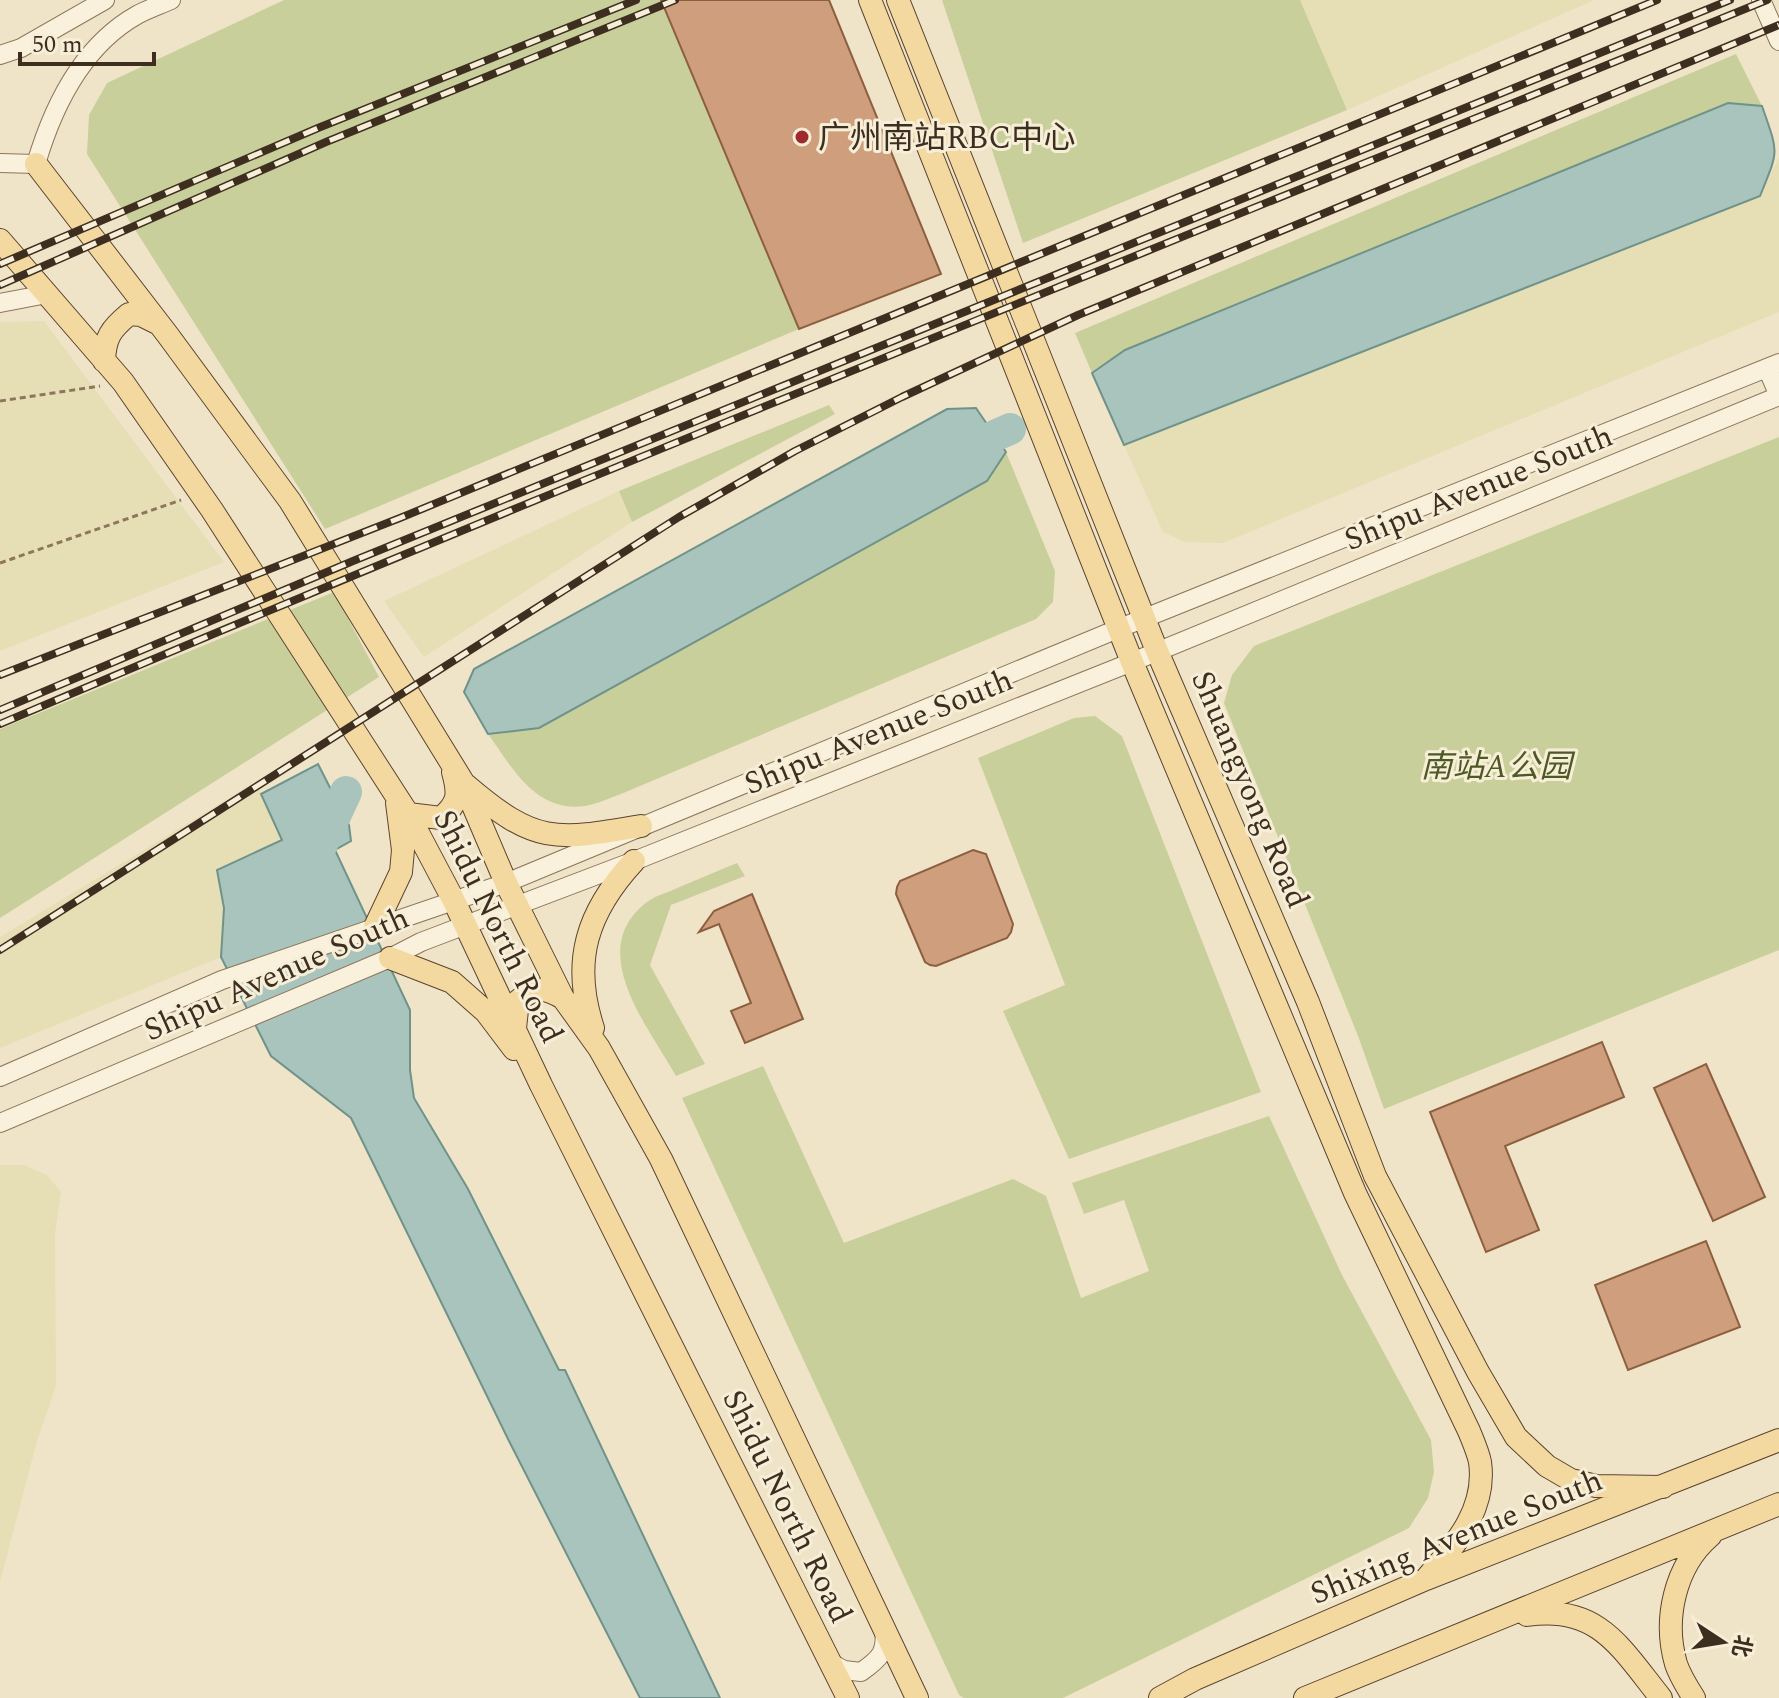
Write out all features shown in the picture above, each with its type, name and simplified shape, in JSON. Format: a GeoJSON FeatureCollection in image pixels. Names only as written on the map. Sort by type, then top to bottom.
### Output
{"type":"FeatureCollection","features":[{"type":"Feature","properties":{"kind":"main road","name":"Shuangyong Road"},"geometry":{"type":"LineString","coordinates":[[870,0],[1132,662],[1355,1193],[1469,1431],[1480,1462],[1478,1498],[1465,1532],[1426,1579]]}},
{"type":"Feature","properties":{"kind":"main road","name":"Shuangyong Road"},"geometry":{"type":"LineString","coordinates":[[898,0],[1157,651],[1308,1002],[1375,1176],[1478,1372],[1516,1437],[1547,1466],[1571,1480],[1596,1486],[1663,1487]]}},
{"type":"Feature","properties":{"kind":"main road"},"geometry":{"type":"LineString","coordinates":[[36,164],[290,501],[457,772],[517,907],[563,998],[599,1048]]}},
{"type":"Feature","properties":{"kind":"main road","name":"Shidu North Road"},"geometry":{"type":"LineString","coordinates":[[0,240],[123,382],[200,493],[396,793],[454,901],[541,1085],[848,1698]]}},
{"type":"Feature","properties":{"kind":"main road"},"geometry":{"type":"LineString","coordinates":[[104,361],[110,330],[129,314],[141,315],[158,324]]}},
{"type":"Feature","properties":{"kind":"main road"},"geometry":{"type":"LineString","coordinates":[[408,814],[441,818],[454,808],[458,789],[457,772]]}},
{"type":"Feature","properties":{"kind":"main road"},"geometry":{"type":"LineString","coordinates":[[457,772],[487,802],[526,829],[549,835],[579,837],[641,826]]}},
{"type":"Feature","properties":{"kind":"main road"},"geometry":{"type":"LineString","coordinates":[[375,927],[401,872],[403,850],[396,793]]}},
{"type":"Feature","properties":{"kind":"main road"},"geometry":{"type":"LineString","coordinates":[[599,1048],[584,1000],[582,967],[588,932],[597,909],[611,887],[634,861]]}},
{"type":"Feature","properties":{"kind":"main road"},"geometry":{"type":"LineString","coordinates":[[390,958],[452,982],[486,1012],[541,1085]]}},
{"type":"Feature","properties":{"kind":"main road"},"geometry":{"type":"LineString","coordinates":[[515,1029],[518,1001],[527,993],[538,988],[563,998]]}},
{"type":"Feature","properties":{"kind":"main road","name":"Shidu North Road"},"geometry":{"type":"LineString","coordinates":[[599,1048],[661,1159],[917,1698]]}},
{"type":"Feature","properties":{"kind":"main road","name":"Shixing Avenue South"},"geometry":{"type":"LineString","coordinates":[[1161,1698],[1195,1679],[1426,1579],[1779,1440]]}},
{"type":"Feature","properties":{"kind":"main road"},"geometry":{"type":"LineString","coordinates":[[1305,1698],[1779,1504]]}},
{"type":"Feature","properties":{"kind":"main road"},"geometry":{"type":"LineString","coordinates":[[1694,1698],[1677,1667],[1671,1616],[1683,1570],[1694,1549],[1716,1530]]}},
{"type":"Feature","properties":{"kind":"main road"},"geometry":{"type":"LineString","coordinates":[[1494,1621],[1551,1612],[1573,1615],[1616,1642],[1661,1698]]}},
{"type":"Feature","properties":{"kind":"street"},"geometry":{"type":"LineString","coordinates":[[0,55],[21,48],[105,0]]}},
{"type":"Feature","properties":{"kind":"street"},"geometry":{"type":"LineString","coordinates":[[0,163],[36,164],[49,120],[64,92],[96,48],[135,16],[171,0]]}},
{"type":"Feature","properties":{"kind":"street"},"geometry":{"type":"LineString","coordinates":[[1761,0],[1779,41]]}},
{"type":"Feature","properties":{"kind":"street"},"geometry":{"type":"LineString","coordinates":[[0,303],[47,294]]}},
{"type":"Feature","properties":{"kind":"street"},"geometry":{"type":"LineString","coordinates":[[1773,366],[1779,396]]}},
{"type":"Feature","properties":{"kind":"street","name":"Shipu Avenue South"},"geometry":{"type":"LineString","coordinates":[[0,1077],[222,980],[506,883],[1120,628],[1773,366]]}},
{"type":"Feature","properties":{"kind":"street","name":"Shipu Avenue South"},"geometry":{"type":"LineString","coordinates":[[0,1123],[390,958],[421,942],[634,861],[1132,662],[1779,396]]}},
{"type":"Feature","properties":{"kind":"street"},"geometry":{"type":"LineString","coordinates":[[685,807],[676,824],[679,831],[687,835],[702,834]]}},
{"type":"Feature","properties":{"kind":"street"},"geometry":{"type":"LineString","coordinates":[[375,927],[390,933],[395,945],[390,958]]}},
{"type":"Feature","properties":{"kind":"street"},"geometry":{"type":"LineString","coordinates":[[829,1662],[844,1670],[861,1672],[878,1660],[886,1644],[884,1627]]}},
{"type":"Feature","properties":{"kind":"path"},"geometry":{"type":"LineString","coordinates":[[0,401],[123,382]]}},
{"type":"Feature","properties":{"kind":"path"},"geometry":{"type":"LineString","coordinates":[[0,563],[200,493]]}},
{"type":"Feature","properties":{"kind":"shaded area"},"geometry":{"type":"Polygon","coordinates":[[[1300,0],[1594,0],[1347,110],[1300,0]]]}},
{"type":"Feature","properties":{"kind":"shaded area"},"geometry":{"type":"Polygon","coordinates":[[[1779,157],[1779,312],[1223,543],[1184,542],[1163,532],[1124,445],[1759,197],[1779,157]]]}},
{"type":"Feature","properties":{"kind":"shaded area"},"geometry":{"type":"Polygon","coordinates":[[[44,321],[224,562],[0,651],[0,322],[44,321]]]}},
{"type":"Feature","properties":{"kind":"shaded area"},"geometry":{"type":"Polygon","coordinates":[[[619,491],[632,522],[424,657],[384,601],[619,491]]]}},
{"type":"Feature","properties":{"kind":"shaded area"},"geometry":{"type":"Polygon","coordinates":[[[256,782],[282,840],[217,870],[224,908],[221,957],[0,1048],[0,937],[256,782]]]}},
{"type":"Feature","properties":{"kind":"shaded area"},"geometry":{"type":"Polygon","coordinates":[[[0,1165],[24,1165],[47,1175],[61,1192],[55,1234],[56,1386],[37,1441],[0,1582],[0,1165]]]}},
{"type":"Feature","properties":{"kind":"green space"},"geometry":{"type":"Polygon","coordinates":[[[284,0],[661,0],[799,329],[325,529],[87,154],[89,115],[107,83],[284,0]]]}},
{"type":"Feature","properties":{"kind":"green space"},"geometry":{"type":"Polygon","coordinates":[[[942,0],[1300,0],[1347,110],[1023,243],[942,0]]]}},
{"type":"Feature","properties":{"kind":"green space"},"geometry":{"type":"Polygon","coordinates":[[[1736,54],[1762,106],[1727,103],[1125,350],[1092,373],[1075,333],[1736,54]]]}},
{"type":"Feature","properties":{"kind":"green space"},"geometry":{"type":"Polygon","coordinates":[[[829,405],[835,414],[632,522],[619,491],[829,405]]]}},
{"type":"Feature","properties":{"kind":"green space","name":"南站A公园"},"geometry":{"type":"Polygon","coordinates":[[[1779,437],[1779,950],[1384,1109],[1358,1036],[1224,703],[1232,675],[1254,646],[1779,437]]]}},
{"type":"Feature","properties":{"kind":"green space"},"geometry":{"type":"Polygon","coordinates":[[[1006,452],[1055,571],[1053,602],[1036,619],[590,805],[567,806],[539,795],[516,773],[488,734],[539,728],[986,481],[1006,452]]]}},
{"type":"Feature","properties":{"kind":"green space"},"geometry":{"type":"Polygon","coordinates":[[[334,592],[379,677],[0,918],[0,729],[334,592]]]}},
{"type":"Feature","properties":{"kind":"green space"},"geometry":{"type":"Polygon","coordinates":[[[1095,716],[1122,736],[1261,1092],[1069,1159],[1003,1011],[1065,985],[978,758],[1074,718],[1095,716]]]}},
{"type":"Feature","properties":{"kind":"green space"},"geometry":{"type":"Polygon","coordinates":[[[737,863],[745,876],[671,905],[650,965],[705,1064],[676,1076],[627,988],[621,965],[621,942],[629,921],[647,902],[737,863]]]}},
{"type":"Feature","properties":{"kind":"green space"},"geometry":{"type":"Polygon","coordinates":[[[763,1066],[844,1243],[1013,1179],[1046,1196],[1081,1298],[1149,1271],[1124,1200],[1084,1214],[1072,1183],[1269,1116],[1342,1275],[1431,1440],[1434,1472],[1428,1498],[1409,1528],[1063,1698],[964,1698],[959,1695],[682,1098],[763,1066]]]}},
{"type":"Feature","properties":{"kind":"water"},"geometry":{"type":"Polygon","coordinates":[[[1728,103],[1762,106],[1768,122],[1774,152],[1760,196],[1124,445],[1092,373],[1125,350],[1728,103]]]}},
{"type":"Feature","properties":{"kind":"water"},"geometry":{"type":"Polygon","coordinates":[[[976,408],[1006,452],[987,481],[539,728],[488,734],[464,692],[474,669],[947,409],[976,408]]]}},
{"type":"Feature","properties":{"kind":"water"},"geometry":{"type":"Polygon","coordinates":[[[318,764],[349,825],[351,841],[335,850],[410,1010],[410,1070],[414,1098],[468,1189],[559,1370],[565,1370],[720,1698],[640,1698],[509,1441],[351,1118],[271,1056],[221,957],[224,908],[217,870],[282,840],[261,794],[318,764]]]}},
{"type":"Feature","properties":{"kind":"building","name":"广州南站RBC中心"},"geometry":{"type":"Polygon","coordinates":[[[661,0],[829,0],[941,274],[799,329],[661,0]]]}},
{"type":"Feature","properties":{"kind":"building"},"geometry":{"type":"Polygon","coordinates":[[[973,850],[986,854],[1013,924],[1011,932],[1007,938],[936,966],[930,965],[925,962],[896,894],[897,887],[900,881],[973,850]]]}},
{"type":"Feature","properties":{"kind":"building"},"geometry":{"type":"Polygon","coordinates":[[[752,894],[803,1019],[745,1043],[731,1011],[751,1003],[719,924],[699,932],[714,911],[752,894]]]}},
{"type":"Feature","properties":{"kind":"building"},"geometry":{"type":"Polygon","coordinates":[[[1602,1042],[1624,1097],[1505,1146],[1539,1230],[1486,1252],[1430,1112],[1602,1042]]]}},
{"type":"Feature","properties":{"kind":"building"},"geometry":{"type":"Polygon","coordinates":[[[1706,1064],[1765,1197],[1713,1221],[1654,1088],[1706,1064]]]}},
{"type":"Feature","properties":{"kind":"building"},"geometry":{"type":"Polygon","coordinates":[[[1706,1241],[1740,1327],[1628,1370],[1595,1285],[1706,1241]]]}},
{"type":"Feature","properties":{"kind":"waterway"},"geometry":{"type":"LineString","coordinates":[[954,454],[1010,429]]}},
{"type":"Feature","properties":{"kind":"waterway"},"geometry":{"type":"LineString","coordinates":[[322,844],[346,792]]}},
{"type":"Feature","properties":{"kind":"railway"},"geometry":{"type":"LineString","coordinates":[[0,264],[318,128],[636,0]]}},
{"type":"Feature","properties":{"kind":"railway"},"geometry":{"type":"LineString","coordinates":[[0,285],[326,142],[675,0]]}},
{"type":"Feature","properties":{"kind":"railway"},"geometry":{"type":"LineString","coordinates":[[0,675],[400,518],[1657,0]]}},
{"type":"Feature","properties":{"kind":"railway"},"geometry":{"type":"LineString","coordinates":[[0,710],[353,561],[1730,0]]}},
{"type":"Feature","properties":{"kind":"railway"},"geometry":{"type":"LineString","coordinates":[[0,724],[661,449],[1767,0]]}},
{"type":"Feature","properties":{"kind":"railway"},"geometry":{"type":"LineString","coordinates":[[0,950],[679,517],[795,451],[1078,315],[1779,25]]}},
{"type":"Feature","properties":{"kind":"place","name":"广州南站RBC中心"},"geometry":{"type":"Point","coordinates":[802,137]}}]}
